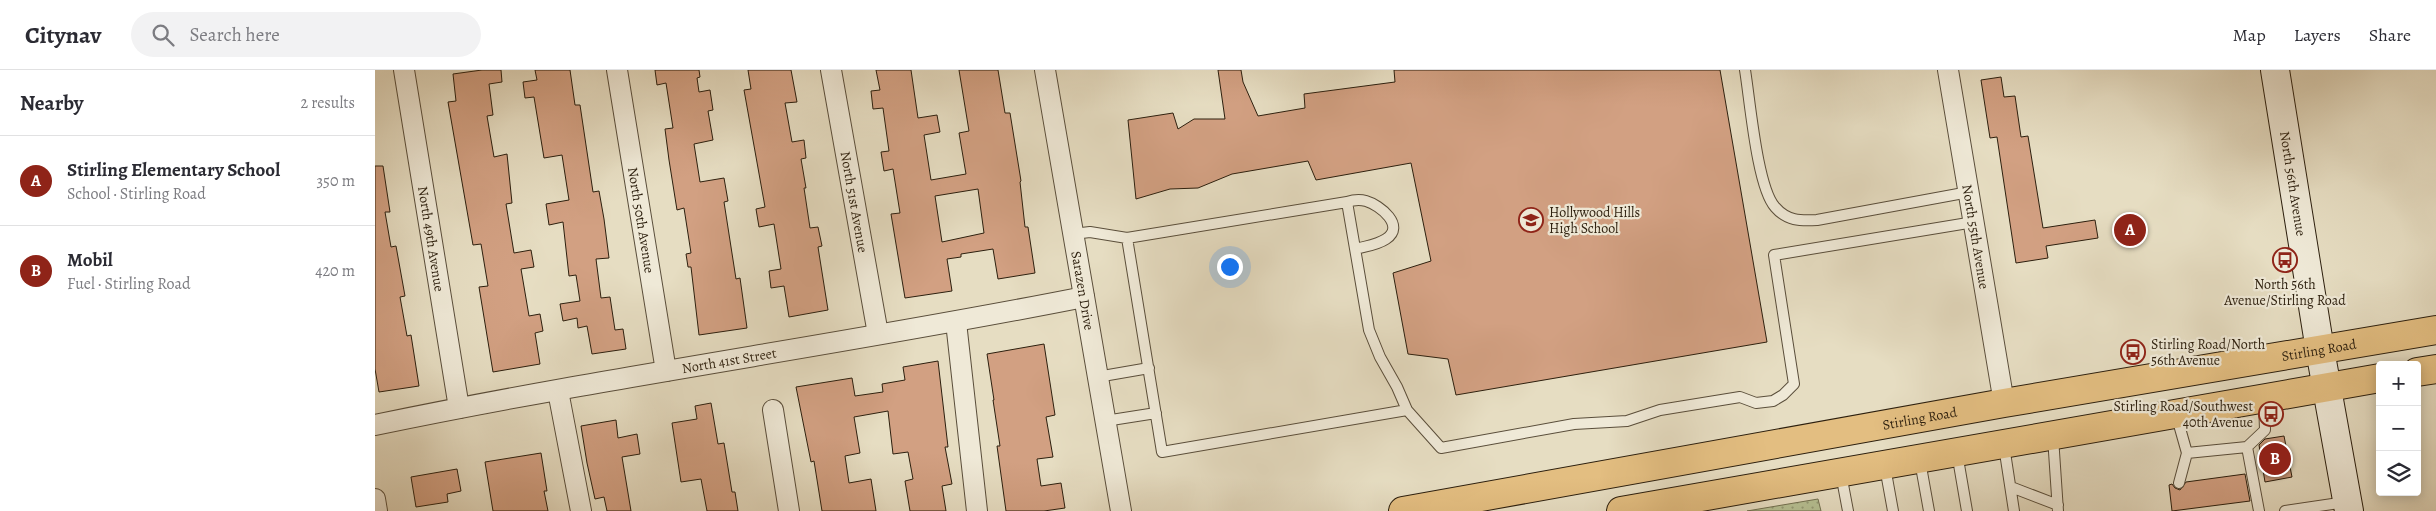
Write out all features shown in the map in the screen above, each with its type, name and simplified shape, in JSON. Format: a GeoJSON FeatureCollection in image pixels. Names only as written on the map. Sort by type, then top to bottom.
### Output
{"type":"FeatureCollection","features":[{"type":"Feature","properties":{"kind":"main road","name":"Stirling Road"},"geometry":{"type":"LineString","coordinates":[[1403,511],[2004,403],[2436,330]]}},
{"type":"Feature","properties":{"kind":"main road"},"geometry":{"type":"LineString","coordinates":[[2421,371],[2436,369]]}},
{"type":"Feature","properties":{"kind":"main road"},"geometry":{"type":"LineString","coordinates":[[1621,511],[2376,379]]}},
{"type":"Feature","properties":{"kind":"main road"},"geometry":{"type":"LineString","coordinates":[[1957,453],[1994,421],[2004,403]]}},
{"type":"Feature","properties":{"kind":"street","name":"North 49th Avenue"},"geometry":{"type":"LineString","coordinates":[[404,70],[459,408]]}},
{"type":"Feature","properties":{"kind":"street","name":"North 50th Avenue"},"geometry":{"type":"LineString","coordinates":[[617,70],[666,371]]}},
{"type":"Feature","properties":{"kind":"street","name":"North 51st Avenue"},"geometry":{"type":"LineString","coordinates":[[831,70],[878,334]]}},
{"type":"Feature","properties":{"kind":"street","name":"Sarazen Drive"},"geometry":{"type":"LineString","coordinates":[[1045,70],[1121,511]]}},
{"type":"Feature","properties":{"kind":"street","name":"North 55th Avenue"},"geometry":{"type":"LineString","coordinates":[[1948,70],[2004,403]]}},
{"type":"Feature","properties":{"kind":"street","name":"North 56th Avenue"},"geometry":{"type":"LineString","coordinates":[[2275,70],[2326,387],[2348,507]]}},
{"type":"Feature","properties":{"kind":"street","name":"North 41st Street"},"geometry":{"type":"LineString","coordinates":[[375,425],[666,371],[956,322],[1084,297]]}},
{"type":"Feature","properties":{"kind":"street"},"geometry":{"type":"LineString","coordinates":[[956,322],[977,511]]}},
{"type":"Feature","properties":{"kind":"street"},"geometry":{"type":"LineString","coordinates":[[558,391],[581,511]]}},
{"type":"Feature","properties":{"kind":"street"},"geometry":{"type":"LineString","coordinates":[[773,410],[789,511]]}},
{"type":"Feature","properties":{"kind":"street"},"geometry":{"type":"LineString","coordinates":[[375,499],[377,511]]}},
{"type":"Feature","properties":{"kind":"lane"},"geometry":{"type":"LineString","coordinates":[[1745,70],[1763,180],[1769,200],[1781,214],[1800,221],[1817,220],[1969,192]]}},
{"type":"Feature","properties":{"kind":"lane"},"geometry":{"type":"LineString","coordinates":[[1073,234],[1104,233],[1127,238],[1347,202],[1367,201],[1387,211],[1392,221],[1392,232],[1388,239],[1356,249]]}},
{"type":"Feature","properties":{"kind":"lane"},"geometry":{"type":"LineString","coordinates":[[1347,202],[1369,330],[1380,357],[1397,387],[1407,410],[1441,448],[1574,424],[1627,421],[1660,410],[1740,397],[1756,403],[1773,401],[1783,395],[1794,384],[1774,255],[1973,222]]}},
{"type":"Feature","properties":{"kind":"lane"},"geometry":{"type":"LineString","coordinates":[[1127,238],[1162,452],[1407,410]]}},
{"type":"Feature","properties":{"kind":"lane"},"geometry":{"type":"LineString","coordinates":[[1097,377],[1149,368]]}},
{"type":"Feature","properties":{"kind":"lane"},"geometry":{"type":"LineString","coordinates":[[2187,453],[2247,446],[2265,430],[2264,398]]}},
{"type":"Feature","properties":{"kind":"lane"},"geometry":{"type":"LineString","coordinates":[[1105,421],[1156,413]]}},
{"type":"Feature","properties":{"kind":"lane"},"geometry":{"type":"LineString","coordinates":[[2176,414],[2187,453],[2179,483]]}},
{"type":"Feature","properties":{"kind":"lane"},"geometry":{"type":"LineString","coordinates":[[2011,487],[2058,508],[2053,436]]}},
{"type":"Feature","properties":{"kind":"lane"},"geometry":{"type":"LineString","coordinates":[[2004,445],[2014,511]]}},
{"type":"Feature","properties":{"kind":"lane"},"geometry":{"type":"LineString","coordinates":[[2247,446],[2259,511]]}},
{"type":"Feature","properties":{"kind":"lane"},"geometry":{"type":"LineString","coordinates":[[1957,453],[1967,511]]}},
{"type":"Feature","properties":{"kind":"lane"},"geometry":{"type":"LineString","coordinates":[[1920,460],[1929,511]]}},
{"type":"Feature","properties":{"kind":"lane"},"geometry":{"type":"LineString","coordinates":[[1885,466],[1893,511]]}},
{"type":"Feature","properties":{"kind":"lane"},"geometry":{"type":"LineString","coordinates":[[1841,473],[1848,511]]}},
{"type":"Feature","properties":{"kind":"lane"},"geometry":{"type":"LineString","coordinates":[[2285,511],[2348,507]]}},
{"type":"Feature","properties":{"kind":"green space"},"geometry":{"type":"Polygon","coordinates":[[[1818,499],[1821,511],[1747,511],[1818,499]]]}},
{"type":"Feature","properties":{"kind":"building"},"geometry":{"type":"Polygon","coordinates":[[[482,70],[501,70],[502,82],[489,84],[493,115],[487,116],[494,157],[507,154],[512,203],[506,204],[514,253],[531,250],[534,267],[521,269],[529,316],[540,314],[543,331],[535,333],[540,364],[493,372],[479,287],[488,286],[481,244],[473,245],[448,102],[456,101],[453,74],[482,70]]]}},
{"type":"Feature","properties":{"kind":"building"},"geometry":{"type":"Polygon","coordinates":[[[535,70],[570,70],[575,105],[580,105],[593,192],[599,191],[604,219],[609,258],[596,259],[601,298],[610,297],[615,330],[623,329],[626,349],[592,354],[587,326],[578,328],[577,318],[563,321],[560,304],[580,301],[576,275],[569,276],[563,222],[549,225],[546,204],[569,200],[562,155],[544,158],[534,97],[525,98],[523,82],[537,80],[535,70]]]}},
{"type":"Feature","properties":{"kind":"building"},"geometry":{"type":"Polygon","coordinates":[[[655,70],[699,70],[700,77],[697,78],[699,92],[710,90],[713,110],[708,111],[713,140],[694,144],[700,182],[724,178],[728,201],[724,202],[736,279],[740,278],[747,328],[699,335],[691,267],[688,267],[686,254],[691,253],[684,208],[677,210],[669,160],[665,129],[673,128],[666,83],[657,85],[655,70]]]}},
{"type":"Feature","properties":{"kind":"building"},"geometry":{"type":"Polygon","coordinates":[[[748,70],[791,70],[797,102],[785,103],[792,142],[804,140],[806,158],[801,159],[806,188],[804,188],[810,228],[818,227],[822,246],[818,247],[828,310],[789,317],[784,286],[771,288],[769,271],[781,269],[774,224],[759,227],[756,209],[765,207],[744,90],[751,89],[748,70]]]}},
{"type":"Feature","properties":{"kind":"building"},"geometry":{"type":"Polygon","coordinates":[[[876,70],[911,70],[918,118],[937,115],[940,132],[924,135],[931,180],[966,174],[959,133],[969,131],[959,70],[998,70],[1005,113],[1010,113],[1021,181],[1025,227],[1028,227],[1035,273],[998,279],[993,249],[961,254],[961,257],[947,259],[952,291],[905,298],[891,214],[900,213],[893,169],[884,171],[881,152],[889,151],[883,108],[873,109],[871,91],[880,90],[876,70]],[[978,189],[935,196],[942,242],[984,233],[978,189]]]}},
{"type":"Feature","properties":{"kind":"building"},"geometry":{"type":"Polygon","coordinates":[[[1218,70],[1241,70],[1243,82],[1258,116],[1305,108],[1304,94],[1395,82],[1394,70],[1720,70],[1767,342],[1456,395],[1448,359],[1408,354],[1393,273],[1431,261],[1411,163],[1316,180],[1308,161],[1232,174],[1198,188],[1170,189],[1136,199],[1128,120],[1173,113],[1178,129],[1194,119],[1225,119],[1218,70]]]}},
{"type":"Feature","properties":{"kind":"building"},"geometry":{"type":"Polygon","coordinates":[[[2001,77],[2004,97],[2015,96],[2021,137],[2028,136],[2043,228],[2095,220],[2098,238],[2046,246],[2048,258],[2016,263],[1997,137],[1990,138],[1981,80],[2001,77]]]}},
{"type":"Feature","properties":{"kind":"building"},"geometry":{"type":"Polygon","coordinates":[[[375,166],[383,166],[390,212],[385,212],[391,247],[396,246],[405,296],[400,297],[407,336],[411,335],[419,386],[379,392],[375,369],[375,166]]]}},
{"type":"Feature","properties":{"kind":"building"},"geometry":{"type":"Polygon","coordinates":[[[1044,344],[1055,415],[1046,417],[1053,457],[1037,459],[1041,486],[1061,483],[1065,508],[1044,511],[1006,511],[997,446],[1000,446],[987,354],[1044,344]]]}},
{"type":"Feature","properties":{"kind":"building"},"geometry":{"type":"Polygon","coordinates":[[[938,361],[948,447],[945,447],[952,484],[942,486],[946,511],[910,511],[905,481],[913,479],[908,452],[893,454],[888,411],[854,417],[860,453],[845,456],[849,483],[871,479],[876,511],[822,511],[814,461],[811,462],[796,387],[852,378],[855,396],[883,392],[882,384],[905,380],[903,367],[938,361]]]}},
{"type":"Feature","properties":{"kind":"building"},"geometry":{"type":"Polygon","coordinates":[[[711,403],[718,444],[724,443],[732,492],[735,492],[738,511],[707,511],[701,479],[681,482],[672,423],[697,419],[695,406],[711,403]]]}},
{"type":"Feature","properties":{"kind":"building"},"geometry":{"type":"Polygon","coordinates":[[[616,420],[618,438],[637,434],[640,454],[622,457],[631,511],[607,511],[604,497],[595,499],[587,463],[581,426],[616,420]]]}},
{"type":"Feature","properties":{"kind":"building"},"geometry":{"type":"Polygon","coordinates":[[[2284,436],[2292,477],[2265,482],[2259,445],[2265,439],[2284,436]]]}},
{"type":"Feature","properties":{"kind":"building"},"geometry":{"type":"Polygon","coordinates":[[[541,453],[547,491],[544,491],[548,511],[493,511],[485,462],[541,453]]]}},
{"type":"Feature","properties":{"kind":"building"},"geometry":{"type":"Polygon","coordinates":[[[457,469],[461,491],[447,494],[448,502],[416,507],[411,477],[457,469]]]}},
{"type":"Feature","properties":{"kind":"building"},"geometry":{"type":"Polygon","coordinates":[[[2245,474],[2250,501],[2172,511],[2169,485],[2172,484],[2180,490],[2186,482],[2245,474]]]}},
{"type":"Feature","properties":{"kind":"place","name":"Hollywood Hills High School"},"geometry":{"type":"Point","coordinates":[1531,220]}},
{"type":"Feature","properties":{"kind":"place","name":"Stirling Elementary School"},"geometry":{"type":"Point","coordinates":[2130,230]}},
{"type":"Feature","properties":{"kind":"place","name":"North 56th Avenue/Stirling Road"},"geometry":{"type":"Point","coordinates":[2285,260]}},
{"type":"Feature","properties":{"kind":"place","name":"Stirling Road/North 56th Avenue"},"geometry":{"type":"Point","coordinates":[2133,352]}},
{"type":"Feature","properties":{"kind":"place","name":"Stirling Road/Southwest 40th Avenue"},"geometry":{"type":"Point","coordinates":[2271,414]}},
{"type":"Feature","properties":{"kind":"place","name":"Mobil"},"geometry":{"type":"Point","coordinates":[2275,459]}}]}
